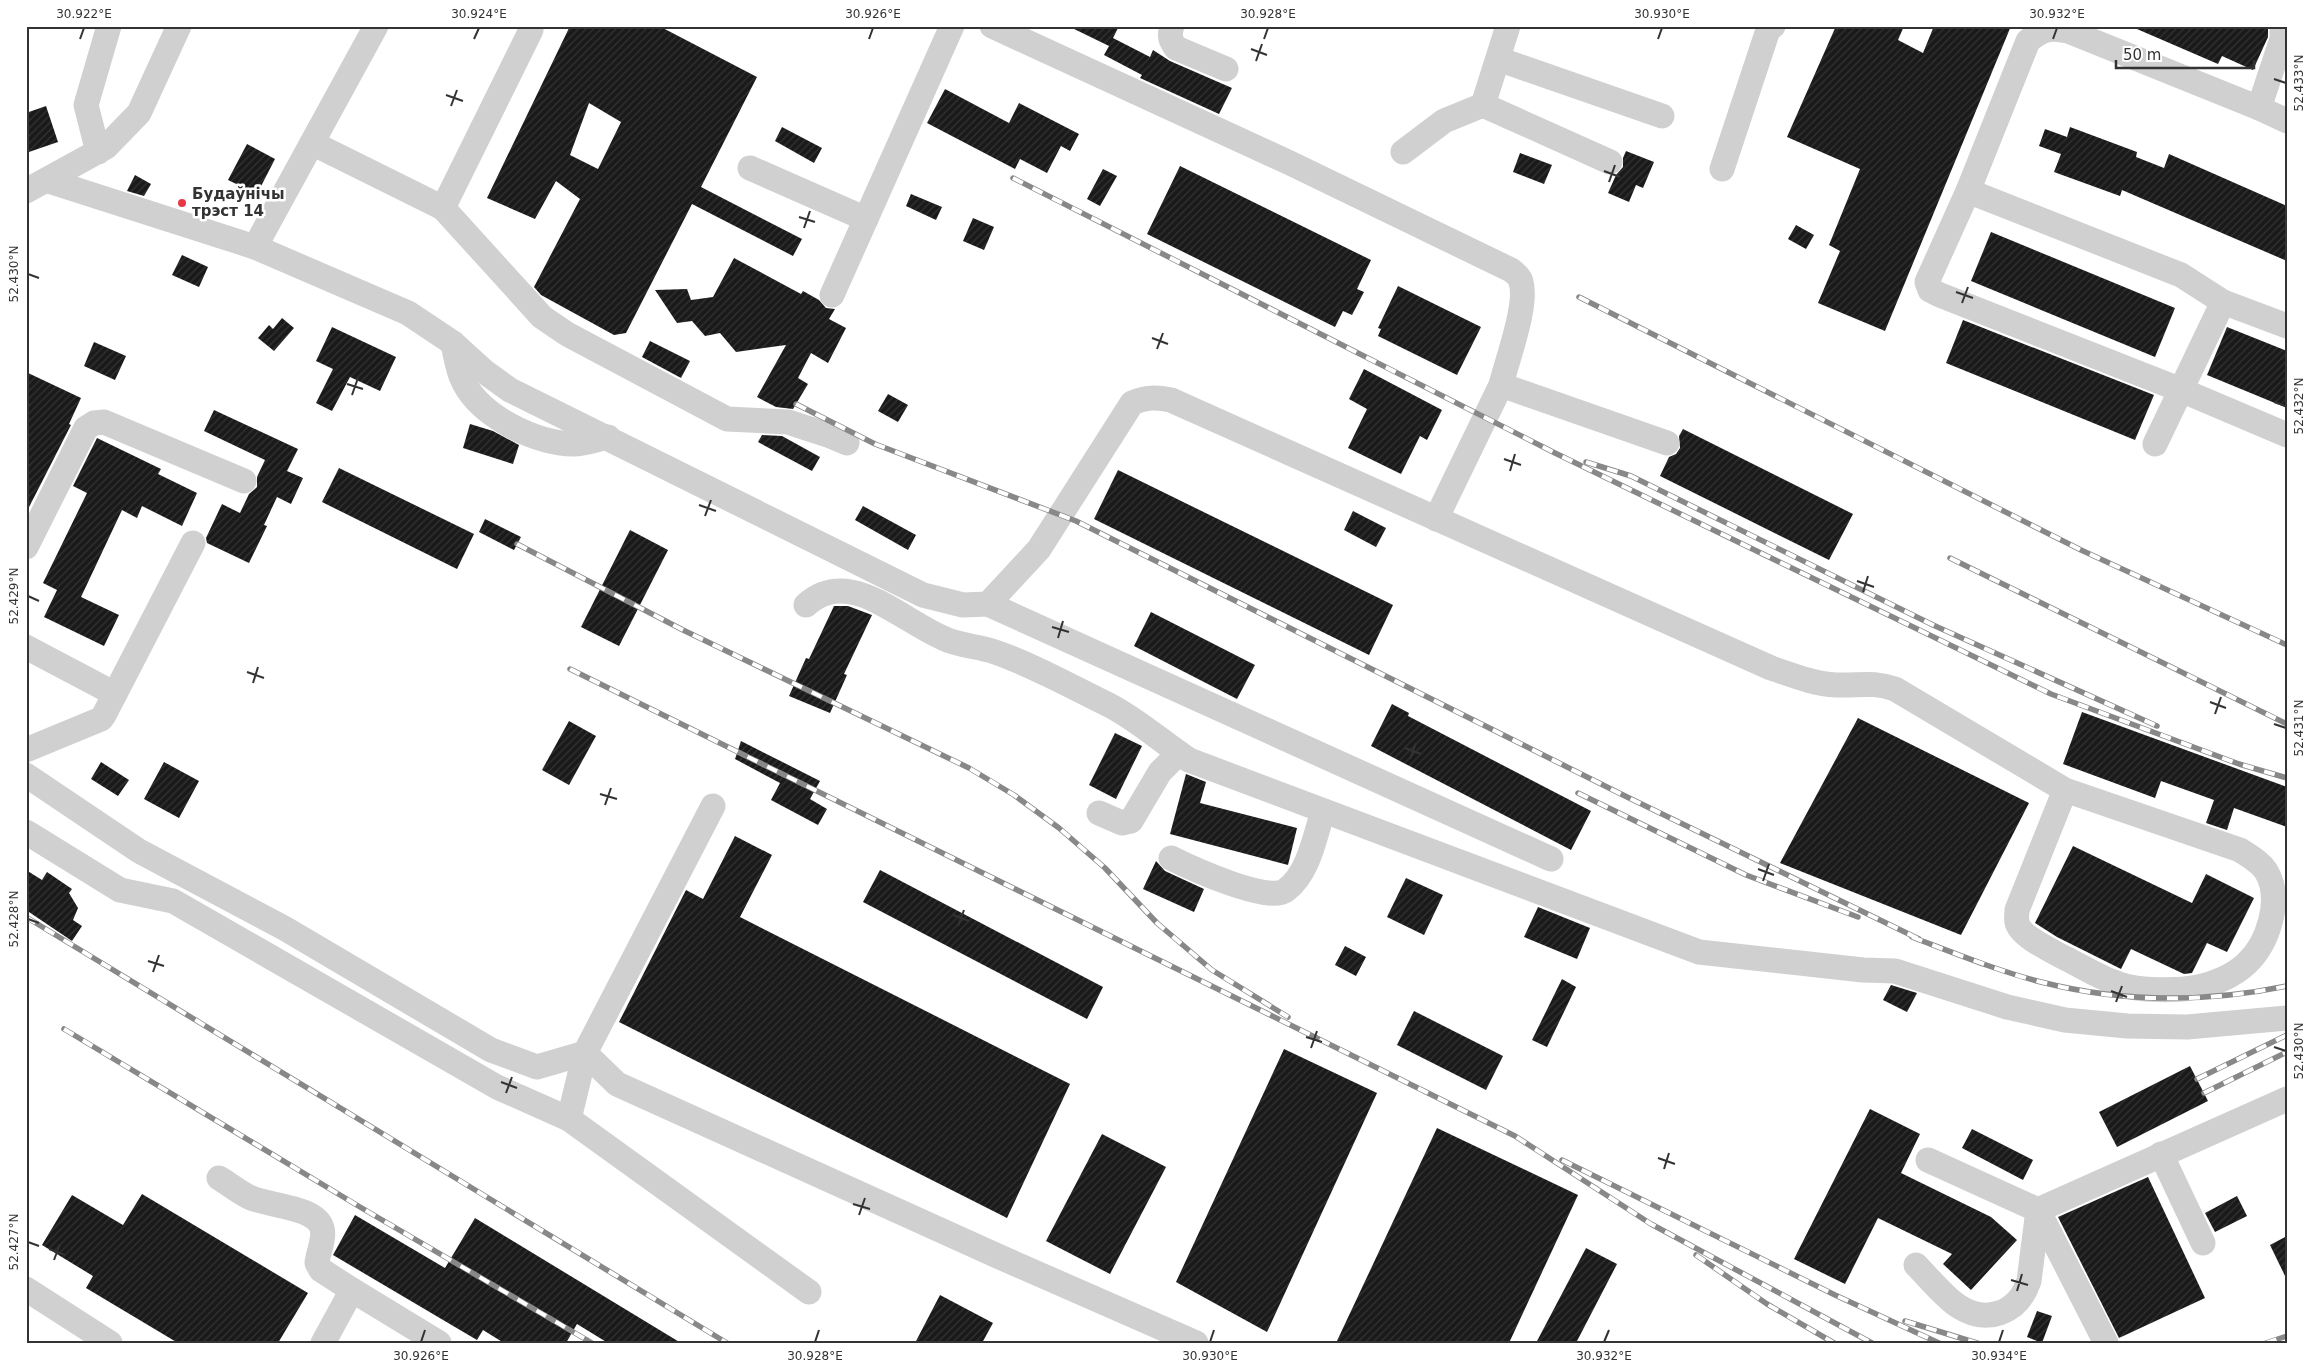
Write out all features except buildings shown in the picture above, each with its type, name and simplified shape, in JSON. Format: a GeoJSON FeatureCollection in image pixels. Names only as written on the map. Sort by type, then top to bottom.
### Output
{"type":"FeatureCollection","features":[{"type":"Feature","properties":{"kind":"street"},"geometry":{"type":"LineString","coordinates":[[98,152],[86,105],[109,26]]}},
{"type":"Feature","properties":{"kind":"street"},"geometry":{"type":"LineString","coordinates":[[26,192],[49,181],[106,147],[139,112],[179,26]]}},
{"type":"Feature","properties":{"kind":"street"},"geometry":{"type":"LineString","coordinates":[[255,247],[376,26]]}},
{"type":"Feature","properties":{"kind":"street"},"geometry":{"type":"LineString","coordinates":[[832,295],[952,26]]}},
{"type":"Feature","properties":{"kind":"street"},"geometry":{"type":"LineString","coordinates":[[992,26],[1290,164],[1511,270],[1521,280],[1520,311],[1501,385],[1436,519]]}},
{"type":"Feature","properties":{"kind":"street"},"geometry":{"type":"LineString","coordinates":[[1172,26],[1169,34],[1170,41],[1176,48],[1226,70]]}},
{"type":"Feature","properties":{"kind":"street"},"geometry":{"type":"LineString","coordinates":[[1483,105],[1508,26]]}},
{"type":"Feature","properties":{"kind":"street"},"geometry":{"type":"LineString","coordinates":[[1722,169],[1768,30],[1773,26]]}},
{"type":"Feature","properties":{"kind":"street"},"geometry":{"type":"LineString","coordinates":[[2259,108],[2282,39],[2282,26]]}},
{"type":"Feature","properties":{"kind":"street"},"geometry":{"type":"LineString","coordinates":[[443,208],[528,28]]}},
{"type":"Feature","properties":{"kind":"street"},"geometry":{"type":"LineString","coordinates":[[2287,121],[2068,31],[2052,28],[2039,32],[2028,41],[1968,191],[1927,282],[1930,290],[2181,390],[2287,435]]}},
{"type":"Feature","properties":{"kind":"street"},"geometry":{"type":"LineString","coordinates":[[1498,59],[1662,116]]}},
{"type":"Feature","properties":{"kind":"street"},"geometry":{"type":"LineString","coordinates":[[1403,152],[1444,121],[1483,105],[1610,162]]}},
{"type":"Feature","properties":{"kind":"street"},"geometry":{"type":"LineString","coordinates":[[312,143],[443,208],[542,317],[567,334],[727,419],[788,422],[828,435],[847,444]]}},
{"type":"Feature","properties":{"kind":"street"},"geometry":{"type":"LineString","coordinates":[[750,168],[866,219]]}},
{"type":"Feature","properties":{"kind":"street"},"geometry":{"type":"LineString","coordinates":[[49,181],[255,247],[408,313],[453,343],[461,377],[472,396],[489,413],[508,424],[548,439],[575,444],[608,437],[923,595],[963,606],[988,604],[1551,859]]}},
{"type":"Feature","properties":{"kind":"street"},"geometry":{"type":"LineString","coordinates":[[1968,191],[2181,275],[2223,302],[2287,326]]}},
{"type":"Feature","properties":{"kind":"street"},"geometry":{"type":"LineString","coordinates":[[2155,444],[2223,302]]}},
{"type":"Feature","properties":{"kind":"street"},"geometry":{"type":"LineString","coordinates":[[1501,385],[1667,443]]}},
{"type":"Feature","properties":{"kind":"street"},"geometry":{"type":"LineString","coordinates":[[988,604],[1039,549],[1132,403],[1143,398],[1154,397],[1170,400],[1771,668],[1811,681],[1835,685],[1880,684],[1895,689],[2066,790],[2240,850],[2258,862],[2266,871],[2273,885],[2275,899],[2273,912],[2260,947],[2245,965],[2218,981],[2197,987],[2139,988],[2119,984],[2048,949],[2024,932],[2017,923],[2017,910],[2066,790]]}},
{"type":"Feature","properties":{"kind":"street"},"geometry":{"type":"LineString","coordinates":[[26,547],[86,428],[94,423],[104,422],[244,481]]}},
{"type":"Feature","properties":{"kind":"street"},"geometry":{"type":"LineString","coordinates":[[26,750],[101,719],[193,543]]}},
{"type":"Feature","properties":{"kind":"street"},"geometry":{"type":"LineString","coordinates":[[806,605],[825,592],[839,590],[870,598],[923,629],[950,641],[995,652],[1109,705],[1142,725],[1166,746],[1189,760],[1699,952],[1863,970],[1895,971],[2007,1007],[2074,1021],[2127,1026],[2187,1027],[2287,1018]]}},
{"type":"Feature","properties":{"kind":"street"},"geometry":{"type":"LineString","coordinates":[[26,647],[115,694]]}},
{"type":"Feature","properties":{"kind":"street"},"geometry":{"type":"LineString","coordinates":[[1099,813],[1122,823],[1131,821],[1160,772],[1179,753]]}},
{"type":"Feature","properties":{"kind":"street"},"geometry":{"type":"LineString","coordinates":[[26,775],[139,851],[284,928],[491,1050],[537,1067],[585,1053]]}},
{"type":"Feature","properties":{"kind":"street"},"geometry":{"type":"LineString","coordinates":[[569,1119],[585,1053],[713,806]]}},
{"type":"Feature","properties":{"kind":"street"},"geometry":{"type":"LineString","coordinates":[[1171,858],[1207,876],[1272,894],[1285,891],[1295,881],[1306,862],[1323,811]]}},
{"type":"Feature","properties":{"kind":"street"},"geometry":{"type":"LineString","coordinates":[[26,832],[120,890],[173,901],[497,1087],[569,1119],[809,1292]]}},
{"type":"Feature","properties":{"kind":"street"},"geometry":{"type":"LineString","coordinates":[[585,1053],[617,1084],[1196,1343]]}},
{"type":"Feature","properties":{"kind":"street"},"geometry":{"type":"LineString","coordinates":[[2038,1210],[2287,1099]]}},
{"type":"Feature","properties":{"kind":"street"},"geometry":{"type":"LineString","coordinates":[[2161,1154],[2203,1243]]}},
{"type":"Feature","properties":{"kind":"street"},"geometry":{"type":"LineString","coordinates":[[1928,1160],[2038,1210],[2106,1343]]}},
{"type":"Feature","properties":{"kind":"street"},"geometry":{"type":"LineString","coordinates":[[219,1178],[250,1197],[288,1207],[316,1219],[322,1227],[323,1236],[317,1263],[321,1270],[439,1343]]}},
{"type":"Feature","properties":{"kind":"street"},"geometry":{"type":"LineString","coordinates":[[1916,1265],[1957,1306],[1974,1313],[1998,1315],[2019,1301],[2026,1291],[2029,1281],[2038,1210]]}},
{"type":"Feature","properties":{"kind":"street"},"geometry":{"type":"LineString","coordinates":[[26,1289],[110,1343]]}},
{"type":"Feature","properties":{"kind":"street"},"geometry":{"type":"LineString","coordinates":[[323,1343],[352,1290]]}},
{"type":"Feature","properties":{"kind":"railway"},"geometry":{"type":"LineString","coordinates":[[1013,178],[1555,453],[2051,694],[2239,764],[2287,778]]}},
{"type":"Feature","properties":{"kind":"railway"},"geometry":{"type":"LineString","coordinates":[[1579,297],[2081,550],[2287,645]]}},
{"type":"Feature","properties":{"kind":"railway"},"geometry":{"type":"LineString","coordinates":[[796,404],[875,444],[1076,521],[1623,795],[1919,939]]}},
{"type":"Feature","properties":{"kind":"railway"},"geometry":{"type":"LineString","coordinates":[[1586,462],[1631,476],[1933,625],[2157,726]]}},
{"type":"Feature","properties":{"kind":"railway"},"geometry":{"type":"LineString","coordinates":[[517,544],[683,630],[969,768],[1014,795],[1059,828],[1105,868],[1157,923],[1212,970],[1288,1017]]}},
{"type":"Feature","properties":{"kind":"railway"},"geometry":{"type":"LineString","coordinates":[[1950,558],[2287,724]]}},
{"type":"Feature","properties":{"kind":"railway"},"geometry":{"type":"LineString","coordinates":[[570,669],[1515,1136],[1651,1224],[1872,1343]]}},
{"type":"Feature","properties":{"kind":"railway"},"geometry":{"type":"LineString","coordinates":[[1578,793],[1746,875],[1858,917]]}},
{"type":"Feature","properties":{"kind":"railway"},"geometry":{"type":"LineString","coordinates":[[26,917],[727,1343]]}},
{"type":"Feature","properties":{"kind":"railway"},"geometry":{"type":"LineString","coordinates":[[1912,937],[2025,978],[2103,994],[2133,997],[2195,998],[2256,992],[2287,986]]}},
{"type":"Feature","properties":{"kind":"railway"},"geometry":{"type":"LineString","coordinates":[[64,1029],[360,1207],[592,1343]]}},
{"type":"Feature","properties":{"kind":"railway"},"geometry":{"type":"LineString","coordinates":[[2197,1079],[2287,1035]]}},
{"type":"Feature","properties":{"kind":"railway"},"geometry":{"type":"LineString","coordinates":[[2204,1093],[2287,1052]]}},
{"type":"Feature","properties":{"kind":"railway"},"geometry":{"type":"LineString","coordinates":[[1562,1160],[1835,1295],[1939,1343]]}},
{"type":"Feature","properties":{"kind":"railway"},"geometry":{"type":"LineString","coordinates":[[1696,1255],[1767,1304],[1834,1343]]}},
{"type":"Feature","properties":{"kind":"railway"},"geometry":{"type":"LineString","coordinates":[[1905,1321],[1977,1343]]}},
{"type":"Feature","properties":{"kind":"railway"},"geometry":{"type":"LineString","coordinates":[[2266,1343],[2287,1336]]}},
{"type":"Feature","properties":{"kind":"place","name":"Будаўнічы трэст 14"},"geometry":{"type":"Point","coordinates":[182,203]}}]}
